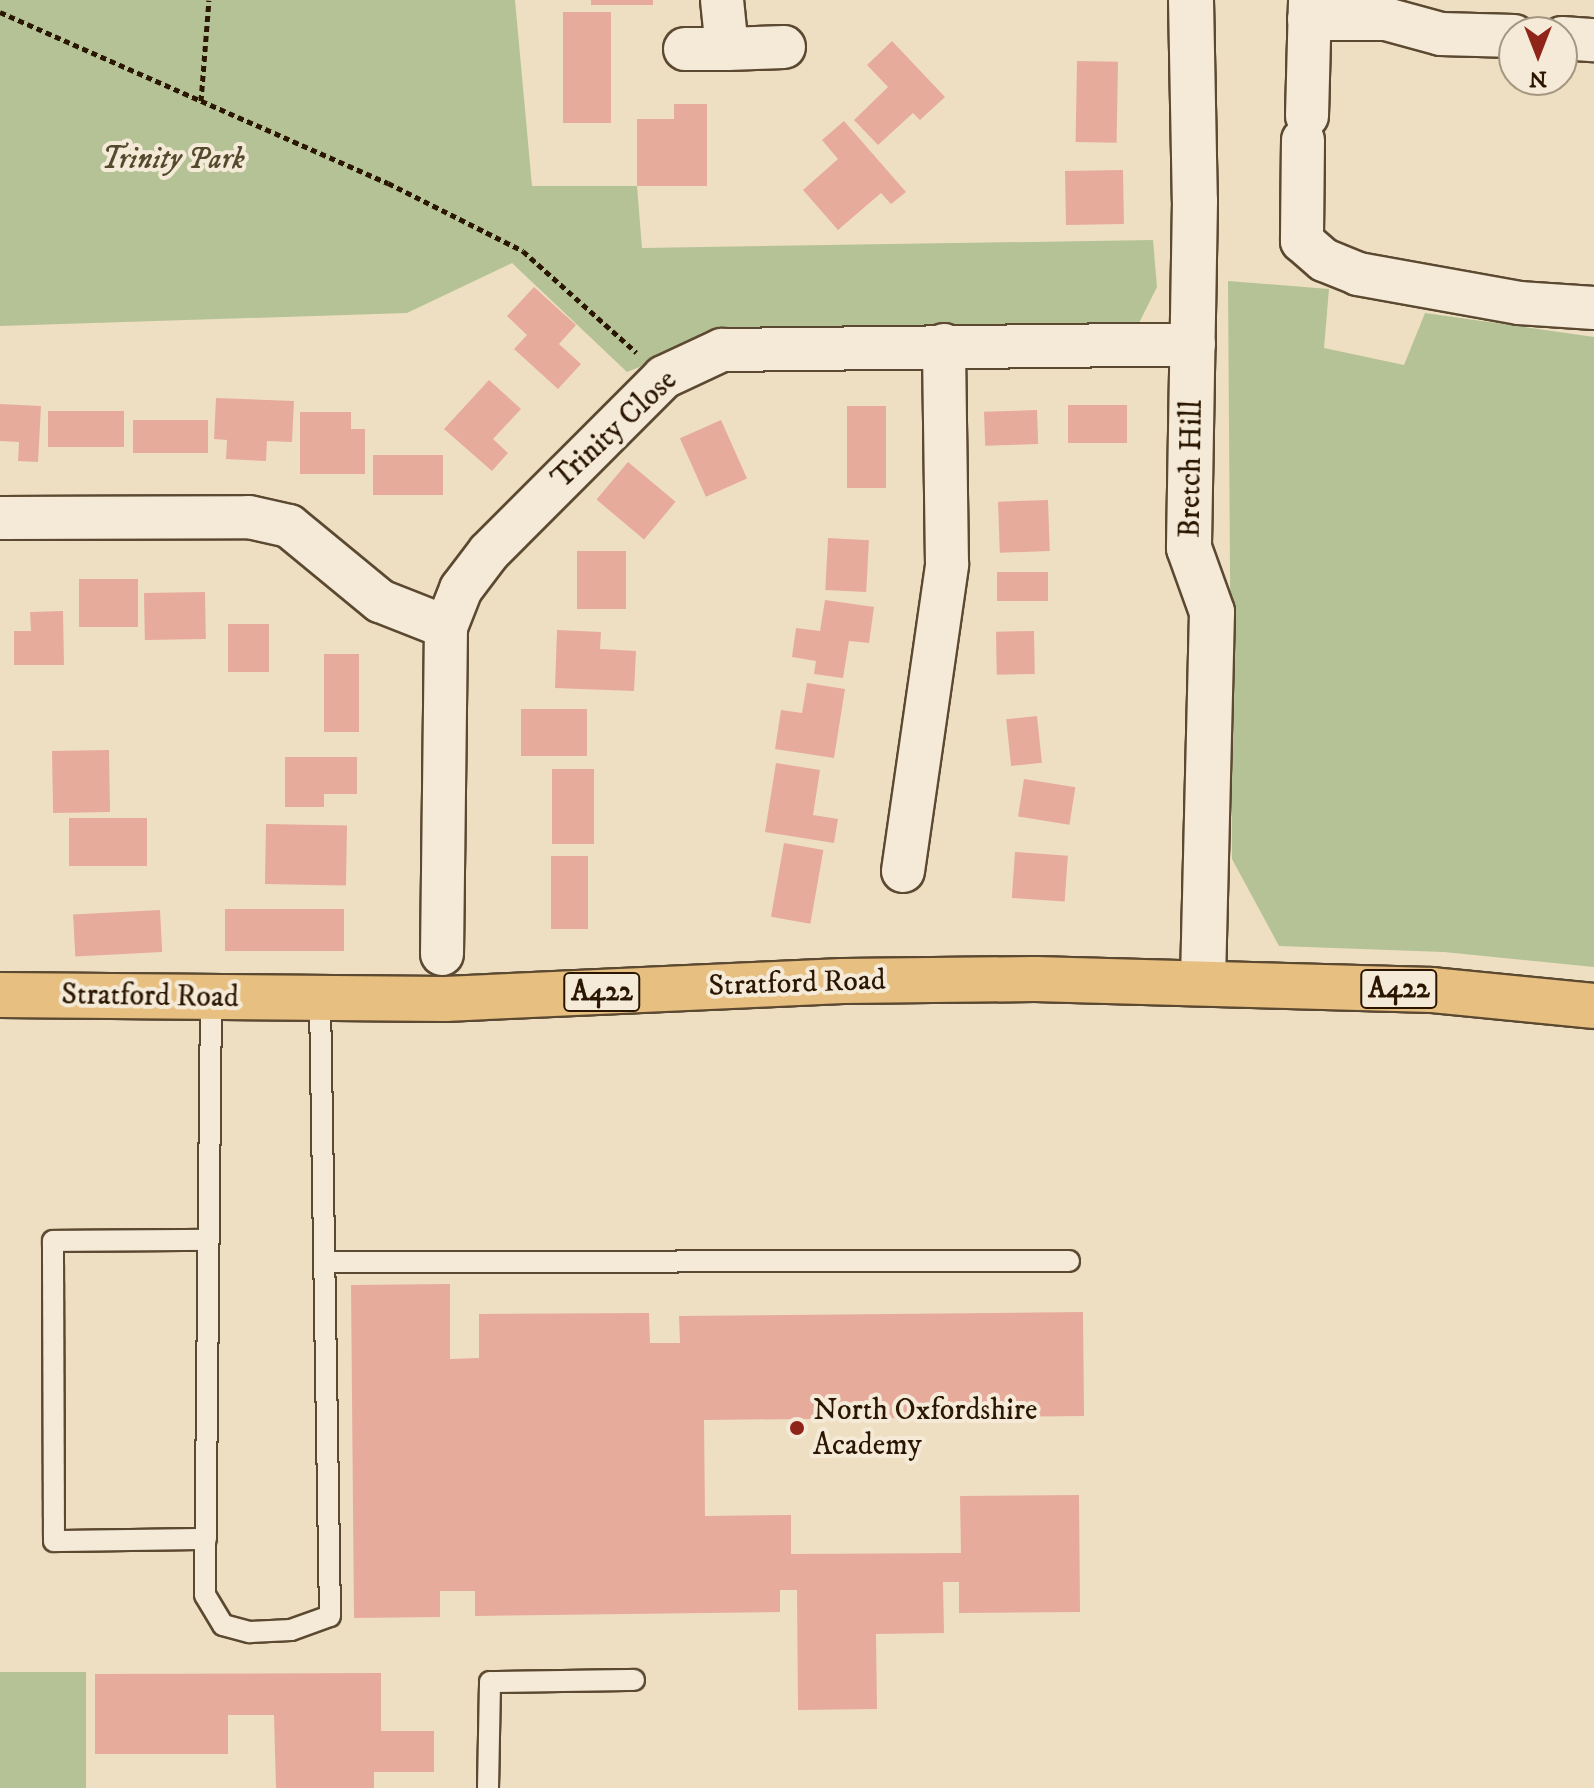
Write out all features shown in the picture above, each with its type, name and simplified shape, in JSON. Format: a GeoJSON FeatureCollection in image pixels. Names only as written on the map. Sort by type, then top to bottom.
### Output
{"type":"FeatureCollection","features":[{"type":"Feature","properties":{"kind":"main road","name":"Stratford Road"},"geometry":{"type":"LineString","coordinates":[[0,995],[445,999],[843,981],[1203,982],[1432,990],[1594,1006]]}},
{"type":"Feature","properties":{"kind":"street"},"geometry":{"type":"LineString","coordinates":[[722,0],[727,49]]}},
{"type":"Feature","properties":{"kind":"street","name":"Bretch Hill"},"geometry":{"type":"LineString","coordinates":[[1191,0],[1194,344],[1189,548],[1212,612],[1203,982]]}},
{"type":"Feature","properties":{"kind":"street"},"geometry":{"type":"LineString","coordinates":[[1498,36],[1441,34],[1386,19],[1310,10],[1302,241],[1324,260],[1358,274],[1519,303],[1594,308]]}},
{"type":"Feature","properties":{"kind":"street"},"geometry":{"type":"LineString","coordinates":[[685,49],[784,47]]}},
{"type":"Feature","properties":{"kind":"street","name":"Trinity Close"},"geometry":{"type":"LineString","coordinates":[[442,954],[446,627],[461,589],[489,552],[664,377],[722,350],[1194,344]]}},
{"type":"Feature","properties":{"kind":"street"},"geometry":{"type":"LineString","coordinates":[[903,871],[947,564],[944,345]]}},
{"type":"Feature","properties":{"kind":"street"},"geometry":{"type":"LineString","coordinates":[[0,518],[249,517],[289,526],[380,601],[446,627]]}},
{"type":"Feature","properties":{"kind":"lane"},"geometry":{"type":"LineString","coordinates":[[211,998],[205,1595],[223,1625],[250,1632],[291,1630],[330,1616],[320,999]]}},
{"type":"Feature","properties":{"kind":"lane"},"geometry":{"type":"LineString","coordinates":[[206,1539],[54,1541],[53,1241],[208,1240]]}},
{"type":"Feature","properties":{"kind":"lane"},"geometry":{"type":"LineString","coordinates":[[324,1262],[1069,1261]]}},
{"type":"Feature","properties":{"kind":"lane"},"geometry":{"type":"LineString","coordinates":[[488,1788],[490,1682],[634,1680]]}},
{"type":"Feature","properties":{"kind":"path"},"geometry":{"type":"LineString","coordinates":[[201,101],[209,0]]}},
{"type":"Feature","properties":{"kind":"path"},"geometry":{"type":"LineString","coordinates":[[0,12],[388,183],[523,251],[664,377]]}},
{"type":"Feature","properties":{"kind":"green space","name":"Trinity Park"},"geometry":{"type":"Polygon","coordinates":[[[0,0],[515,0],[532,186],[637,186],[642,248],[1153,240],[1157,287],[1139,323],[710,339],[627,372],[512,263],[407,313],[0,326],[0,0]]]}},
{"type":"Feature","properties":{"kind":"green space"},"geometry":{"type":"Polygon","coordinates":[[[1228,281],[1329,289],[1324,348],[1404,365],[1425,313],[1594,337],[1594,967],[1444,952],[1279,946],[1232,859],[1228,281]]]}},
{"type":"Feature","properties":{"kind":"green space"},"geometry":{"type":"Polygon","coordinates":[[[0,1672],[86,1672],[86,1788],[0,1788],[0,1672]]]}},
{"type":"Feature","properties":{"kind":"building"},"geometry":{"type":"Polygon","coordinates":[[[591,0],[653,0],[653,5],[591,5],[591,0]]]}},
{"type":"Feature","properties":{"kind":"building"},"geometry":{"type":"Polygon","coordinates":[[[563,12],[611,12],[611,123],[563,123],[563,12]]]}},
{"type":"Feature","properties":{"kind":"building"},"geometry":{"type":"Polygon","coordinates":[[[892,41],[945,97],[920,120],[913,113],[878,145],[854,120],[888,87],[867,65],[892,41]]]}},
{"type":"Feature","properties":{"kind":"building"},"geometry":{"type":"Polygon","coordinates":[[[1077,61],[1118,62],[1117,143],[1076,142],[1077,61]]]}},
{"type":"Feature","properties":{"kind":"building"},"geometry":{"type":"Polygon","coordinates":[[[674,104],[707,104],[707,186],[637,186],[637,119],[674,119],[674,104]]]}},
{"type":"Feature","properties":{"kind":"building"},"geometry":{"type":"Polygon","coordinates":[[[844,121],[906,192],[891,204],[881,193],[838,230],[803,190],[838,159],[822,140],[844,121]]]}},
{"type":"Feature","properties":{"kind":"building"},"geometry":{"type":"Polygon","coordinates":[[[1123,170],[1124,224],[1066,225],[1065,171],[1123,170]]]}},
{"type":"Feature","properties":{"kind":"building"},"geometry":{"type":"Polygon","coordinates":[[[534,287],[576,325],[559,344],[581,364],[558,389],[514,349],[527,335],[507,316],[534,287]]]}},
{"type":"Feature","properties":{"kind":"building"},"geometry":{"type":"Polygon","coordinates":[[[489,380],[521,409],[493,439],[508,453],[492,471],[444,429],[489,380]]]}},
{"type":"Feature","properties":{"kind":"building"},"geometry":{"type":"Polygon","coordinates":[[[216,398],[294,401],[292,442],[267,441],[266,461],[226,459],[227,440],[214,439],[216,398]]]}},
{"type":"Feature","properties":{"kind":"building"},"geometry":{"type":"Polygon","coordinates":[[[0,404],[41,406],[38,462],[18,461],[19,442],[0,441],[0,404]]]}},
{"type":"Feature","properties":{"kind":"building"},"geometry":{"type":"Polygon","coordinates":[[[1068,405],[1127,405],[1127,443],[1068,443],[1068,405]]]}},
{"type":"Feature","properties":{"kind":"building"},"geometry":{"type":"Polygon","coordinates":[[[847,406],[886,406],[886,488],[847,488],[847,406]]]}},
{"type":"Feature","properties":{"kind":"building"},"geometry":{"type":"Polygon","coordinates":[[[1037,410],[1038,444],[985,446],[984,412],[1037,410]]]}},
{"type":"Feature","properties":{"kind":"building"},"geometry":{"type":"Polygon","coordinates":[[[48,411],[124,411],[124,447],[48,447],[48,411]]]}},
{"type":"Feature","properties":{"kind":"building"},"geometry":{"type":"Polygon","coordinates":[[[300,412],[351,412],[351,429],[365,429],[365,474],[300,474],[300,412]]]}},
{"type":"Feature","properties":{"kind":"building"},"geometry":{"type":"Polygon","coordinates":[[[133,420],[208,420],[208,453],[133,453],[133,420]]]}},
{"type":"Feature","properties":{"kind":"building"},"geometry":{"type":"Polygon","coordinates":[[[721,420],[747,478],[706,497],[680,438],[721,420]]]}},
{"type":"Feature","properties":{"kind":"building"},"geometry":{"type":"Polygon","coordinates":[[[373,455],[443,455],[443,495],[373,495],[373,455]]]}},
{"type":"Feature","properties":{"kind":"building"},"geometry":{"type":"Polygon","coordinates":[[[628,462],[675,502],[644,539],[597,500],[628,462]]]}},
{"type":"Feature","properties":{"kind":"building"},"geometry":{"type":"Polygon","coordinates":[[[1048,500],[1050,551],[1000,553],[998,502],[1048,500]]]}},
{"type":"Feature","properties":{"kind":"building"},"geometry":{"type":"Polygon","coordinates":[[[828,538],[869,540],[866,592],[825,590],[828,538]]]}},
{"type":"Feature","properties":{"kind":"building"},"geometry":{"type":"Polygon","coordinates":[[[577,551],[626,551],[626,609],[577,609],[577,551]]]}},
{"type":"Feature","properties":{"kind":"building"},"geometry":{"type":"Polygon","coordinates":[[[997,572],[1048,572],[1048,601],[997,601],[997,572]]]}},
{"type":"Feature","properties":{"kind":"building"},"geometry":{"type":"Polygon","coordinates":[[[79,579],[138,579],[138,627],[79,627],[79,579]]]}},
{"type":"Feature","properties":{"kind":"building"},"geometry":{"type":"Polygon","coordinates":[[[205,592],[206,639],[145,640],[144,593],[205,592]]]}},
{"type":"Feature","properties":{"kind":"building"},"geometry":{"type":"Polygon","coordinates":[[[825,600],[874,607],[869,643],[849,641],[843,678],[814,674],[816,661],[792,657],[796,628],[820,631],[825,600]]]}},
{"type":"Feature","properties":{"kind":"building"},"geometry":{"type":"Polygon","coordinates":[[[63,611],[64,665],[14,665],[14,631],[31,631],[30,612],[63,611]]]}},
{"type":"Feature","properties":{"kind":"building"},"geometry":{"type":"Polygon","coordinates":[[[228,624],[269,624],[269,672],[228,672],[228,624]]]}},
{"type":"Feature","properties":{"kind":"building"},"geometry":{"type":"Polygon","coordinates":[[[557,630],[601,632],[600,649],[636,651],[634,691],[555,688],[557,630]]]}},
{"type":"Feature","properties":{"kind":"building"},"geometry":{"type":"Polygon","coordinates":[[[1034,631],[1035,674],[997,675],[996,632],[1034,631]]]}},
{"type":"Feature","properties":{"kind":"building"},"geometry":{"type":"Polygon","coordinates":[[[324,654],[359,654],[359,732],[324,732],[324,654]]]}},
{"type":"Feature","properties":{"kind":"building"},"geometry":{"type":"Polygon","coordinates":[[[807,683],[845,689],[834,758],[775,749],[781,710],[802,713],[807,683]]]}},
{"type":"Feature","properties":{"kind":"building"},"geometry":{"type":"Polygon","coordinates":[[[521,709],[587,709],[587,756],[521,756],[521,709]]]}},
{"type":"Feature","properties":{"kind":"building"},"geometry":{"type":"Polygon","coordinates":[[[1037,716],[1042,763],[1011,766],[1006,719],[1037,716]]]}},
{"type":"Feature","properties":{"kind":"building"},"geometry":{"type":"Polygon","coordinates":[[[109,750],[110,812],[53,813],[52,751],[109,750]]]}},
{"type":"Feature","properties":{"kind":"building"},"geometry":{"type":"Polygon","coordinates":[[[285,757],[357,757],[357,794],[324,794],[324,807],[285,807],[285,757]]]}},
{"type":"Feature","properties":{"kind":"building"},"geometry":{"type":"Polygon","coordinates":[[[776,763],[820,770],[813,815],[838,819],[834,843],[765,832],[776,763]]]}},
{"type":"Feature","properties":{"kind":"building"},"geometry":{"type":"Polygon","coordinates":[[[552,769],[594,769],[594,844],[552,844],[552,769]]]}},
{"type":"Feature","properties":{"kind":"building"},"geometry":{"type":"Polygon","coordinates":[[[1024,779],[1075,787],[1069,825],[1018,817],[1024,779]]]}},
{"type":"Feature","properties":{"kind":"building"},"geometry":{"type":"Polygon","coordinates":[[[69,818],[147,818],[147,866],[69,866],[69,818]]]}},
{"type":"Feature","properties":{"kind":"building"},"geometry":{"type":"Polygon","coordinates":[[[266,824],[347,825],[346,885],[265,884],[266,824]]]}},
{"type":"Feature","properties":{"kind":"building"},"geometry":{"type":"Polygon","coordinates":[[[784,843],[823,850],[810,924],[771,917],[784,843]]]}},
{"type":"Feature","properties":{"kind":"building"},"geometry":{"type":"Polygon","coordinates":[[[1015,852],[1068,856],[1065,902],[1012,898],[1015,852]]]}},
{"type":"Feature","properties":{"kind":"building"},"geometry":{"type":"Polygon","coordinates":[[[551,856],[588,856],[588,929],[551,929],[551,856]]]}},
{"type":"Feature","properties":{"kind":"building"},"geometry":{"type":"Polygon","coordinates":[[[225,909],[344,909],[344,951],[225,951],[225,909]]]}},
{"type":"Feature","properties":{"kind":"building"},"geometry":{"type":"Polygon","coordinates":[[[160,910],[162,952],[75,956],[73,915],[160,910]]]}},
{"type":"Feature","properties":{"kind":"building"},"geometry":{"type":"Polygon","coordinates":[[[450,1284],[450,1359],[479,1358],[479,1314],[649,1313],[650,1343],[680,1343],[679,1316],[1083,1312],[1084,1416],[704,1420],[705,1516],[791,1515],[791,1554],[961,1553],[960,1496],[1079,1495],[1080,1612],[959,1613],[959,1582],[943,1582],[944,1633],[876,1634],[877,1709],[798,1710],[797,1590],[780,1590],[780,1612],[475,1616],[475,1591],[440,1591],[440,1617],[354,1618],[351,1285],[450,1284]]]}},
{"type":"Feature","properties":{"kind":"building"},"geometry":{"type":"Polygon","coordinates":[[[381,1673],[381,1731],[434,1731],[434,1772],[374,1772],[374,1788],[276,1788],[274,1715],[228,1715],[228,1754],[95,1754],[95,1674],[381,1673]]]}},
{"type":"Feature","properties":{"kind":"place","name":"North Oxfordshire Academy"},"geometry":{"type":"Point","coordinates":[797,1428]}}]}
